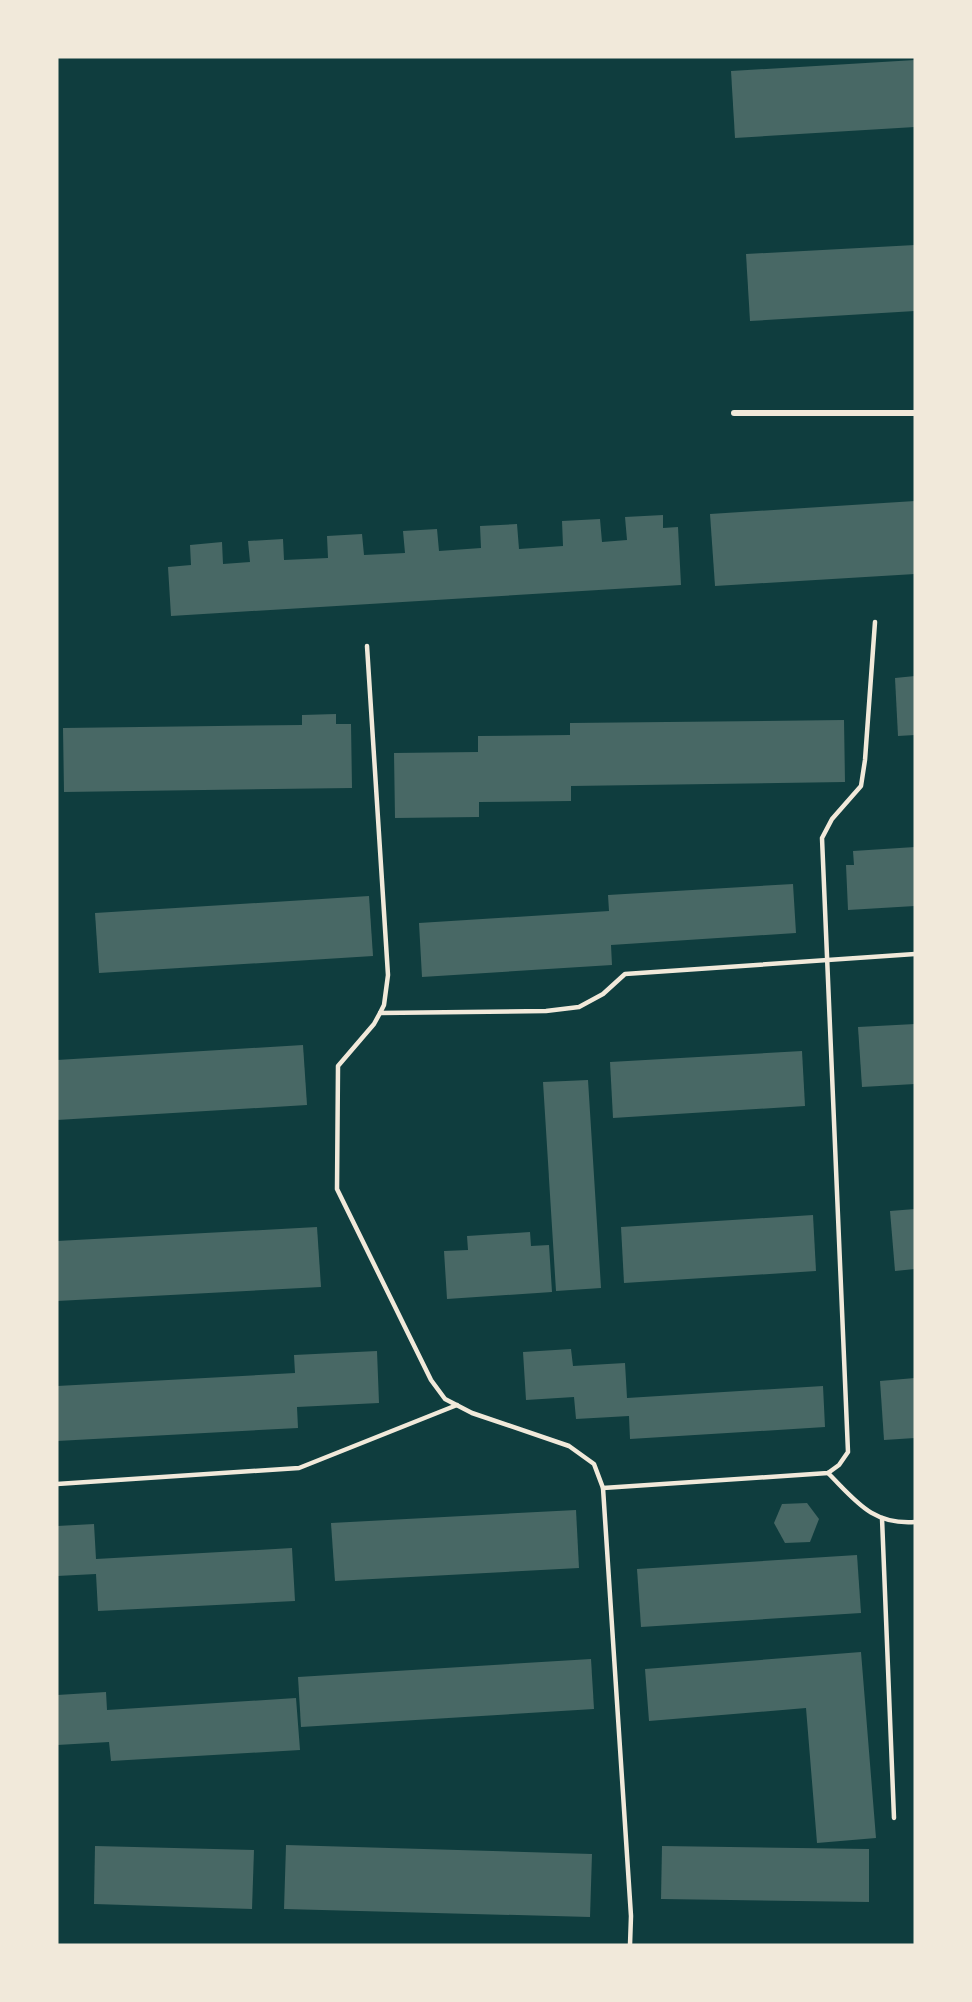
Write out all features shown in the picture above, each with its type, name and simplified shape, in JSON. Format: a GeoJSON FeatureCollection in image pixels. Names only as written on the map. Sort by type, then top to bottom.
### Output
{"type":"FeatureCollection","features":[{"type":"Feature","properties":{"kind":"street"},"geometry":{"type":"LineString","coordinates":[[734,413],[915,412]]}},
{"type":"Feature","properties":{"kind":"lane"},"geometry":{"type":"LineString","coordinates":[[603,1488],[828,1473],[839,1465],[848,1452],[822,838],[832,819],[861,786],[875,622]]}},
{"type":"Feature","properties":{"kind":"lane"},"geometry":{"type":"LineString","coordinates":[[367,646],[388,975],[384,1005],[374,1024],[338,1066],[337,1189],[431,1380],[445,1399],[472,1413],[569,1446],[594,1464],[603,1488],[631,1916],[630,1945]]}},
{"type":"Feature","properties":{"kind":"lane"},"geometry":{"type":"LineString","coordinates":[[380,1012],[546,1011],[579,1007],[603,994],[625,974],[915,954]]}},
{"type":"Feature","properties":{"kind":"lane"},"geometry":{"type":"LineString","coordinates":[[57,1484],[299,1468],[457,1405]]}},
{"type":"Feature","properties":{"kind":"lane"},"geometry":{"type":"LineString","coordinates":[[828,1473],[865,1510],[882,1518],[903,1523],[915,1522]]}},
{"type":"Feature","properties":{"kind":"lane"},"geometry":{"type":"LineString","coordinates":[[882,1518],[894,1818]]}},
{"type":"Feature","properties":{"kind":"building"},"geometry":{"type":"Polygon","coordinates":[[[915,60],[915,127],[735,138],[731,71],[915,60]]]}},
{"type":"Feature","properties":{"kind":"building"},"geometry":{"type":"Polygon","coordinates":[[[915,245],[915,311],[750,321],[746,254],[915,245]]]}},
{"type":"Feature","properties":{"kind":"building"},"geometry":{"type":"Polygon","coordinates":[[[915,501],[915,574],[715,586],[710,514],[915,501]]]}},
{"type":"Feature","properties":{"kind":"building"},"geometry":{"type":"Polygon","coordinates":[[[663,515],[663,528],[678,527],[681,585],[171,616],[168,567],[191,565],[190,545],[222,542],[223,564],[250,562],[248,541],[283,539],[284,560],[328,558],[327,536],[362,534],[364,555],[405,553],[403,531],[437,529],[439,551],[481,548],[480,526],[517,524],[519,549],[563,546],[562,521],[600,519],[602,542],[627,540],[625,517],[663,515]]]}},
{"type":"Feature","properties":{"kind":"building"},"geometry":{"type":"Polygon","coordinates":[[[915,676],[915,735],[898,736],[895,678],[915,676]]]}},
{"type":"Feature","properties":{"kind":"building"},"geometry":{"type":"Polygon","coordinates":[[[336,714],[336,724],[351,724],[352,788],[64,792],[63,728],[302,725],[302,715],[336,714]]]}},
{"type":"Feature","properties":{"kind":"building"},"geometry":{"type":"Polygon","coordinates":[[[844,720],[845,782],[571,786],[571,801],[479,802],[479,817],[395,818],[394,753],[478,752],[478,736],[570,735],[570,723],[844,720]]]}},
{"type":"Feature","properties":{"kind":"building"},"geometry":{"type":"Polygon","coordinates":[[[915,847],[915,906],[848,910],[846,865],[854,865],[853,851],[915,847]]]}},
{"type":"Feature","properties":{"kind":"building"},"geometry":{"type":"Polygon","coordinates":[[[793,884],[796,933],[611,945],[612,965],[422,977],[419,923],[609,911],[608,895],[793,884]]]}},
{"type":"Feature","properties":{"kind":"building"},"geometry":{"type":"Polygon","coordinates":[[[369,896],[373,956],[99,973],[95,913],[369,896]]]}},
{"type":"Feature","properties":{"kind":"building"},"geometry":{"type":"Polygon","coordinates":[[[915,1024],[915,1084],[862,1087],[858,1027],[915,1024]]]}},
{"type":"Feature","properties":{"kind":"building"},"geometry":{"type":"Polygon","coordinates":[[[303,1045],[307,1105],[57,1120],[57,1060],[303,1045]]]}},
{"type":"Feature","properties":{"kind":"building"},"geometry":{"type":"Polygon","coordinates":[[[802,1051],[805,1106],[613,1118],[610,1062],[802,1051]]]}},
{"type":"Feature","properties":{"kind":"building"},"geometry":{"type":"Polygon","coordinates":[[[588,1080],[601,1288],[556,1291],[543,1082],[588,1080]]]}},
{"type":"Feature","properties":{"kind":"building"},"geometry":{"type":"Polygon","coordinates":[[[915,1209],[915,1269],[895,1271],[890,1211],[915,1209]]]}},
{"type":"Feature","properties":{"kind":"building"},"geometry":{"type":"Polygon","coordinates":[[[813,1215],[816,1271],[624,1283],[621,1227],[813,1215]]]}},
{"type":"Feature","properties":{"kind":"building"},"geometry":{"type":"Polygon","coordinates":[[[317,1227],[321,1287],[57,1301],[57,1241],[317,1227]]]}},
{"type":"Feature","properties":{"kind":"building"},"geometry":{"type":"Polygon","coordinates":[[[530,1232],[531,1246],[549,1245],[552,1292],[447,1299],[444,1251],[468,1250],[467,1236],[530,1232]]]}},
{"type":"Feature","properties":{"kind":"building"},"geometry":{"type":"Polygon","coordinates":[[[571,1349],[573,1366],[625,1363],[627,1398],[823,1386],[825,1427],[630,1439],[629,1416],[576,1419],[574,1397],[526,1400],[523,1352],[571,1349]]]}},
{"type":"Feature","properties":{"kind":"building"},"geometry":{"type":"Polygon","coordinates":[[[377,1351],[379,1403],[297,1407],[298,1428],[57,1441],[57,1386],[295,1373],[294,1355],[377,1351]]]}},
{"type":"Feature","properties":{"kind":"building"},"geometry":{"type":"Polygon","coordinates":[[[915,1378],[915,1438],[884,1440],[880,1381],[915,1378]]]}},
{"type":"Feature","properties":{"kind":"building"},"geometry":{"type":"Polygon","coordinates":[[[807,1503],[819,1519],[810,1542],[785,1543],[774,1523],[782,1504],[807,1503]]]}},
{"type":"Feature","properties":{"kind":"building"},"geometry":{"type":"Polygon","coordinates":[[[576,1510],[579,1568],[335,1581],[331,1523],[576,1510]]]}},
{"type":"Feature","properties":{"kind":"building"},"geometry":{"type":"Polygon","coordinates":[[[94,1524],[96,1559],[292,1548],[295,1601],[98,1611],[96,1574],[57,1576],[57,1526],[94,1524]]]}},
{"type":"Feature","properties":{"kind":"building"},"geometry":{"type":"Polygon","coordinates":[[[857,1555],[861,1613],[641,1627],[637,1569],[857,1555]]]}},
{"type":"Feature","properties":{"kind":"building"},"geometry":{"type":"Polygon","coordinates":[[[861,1652],[876,1838],[817,1843],[806,1708],[649,1721],[645,1669],[861,1652]]]}},
{"type":"Feature","properties":{"kind":"building"},"geometry":{"type":"Polygon","coordinates":[[[591,1659],[594,1709],[301,1727],[298,1677],[591,1659]]]}},
{"type":"Feature","properties":{"kind":"building"},"geometry":{"type":"Polygon","coordinates":[[[106,1692],[107,1710],[296,1698],[300,1750],[111,1761],[109,1742],[57,1745],[57,1695],[106,1692]]]}},
{"type":"Feature","properties":{"kind":"building"},"geometry":{"type":"Polygon","coordinates":[[[286,1845],[592,1854],[590,1917],[284,1909],[286,1845]]]}},
{"type":"Feature","properties":{"kind":"building"},"geometry":{"type":"Polygon","coordinates":[[[95,1846],[254,1850],[252,1909],[94,1904],[95,1846]]]}},
{"type":"Feature","properties":{"kind":"building"},"geometry":{"type":"Polygon","coordinates":[[[662,1846],[869,1849],[869,1902],[661,1899],[662,1846]]]}}]}
